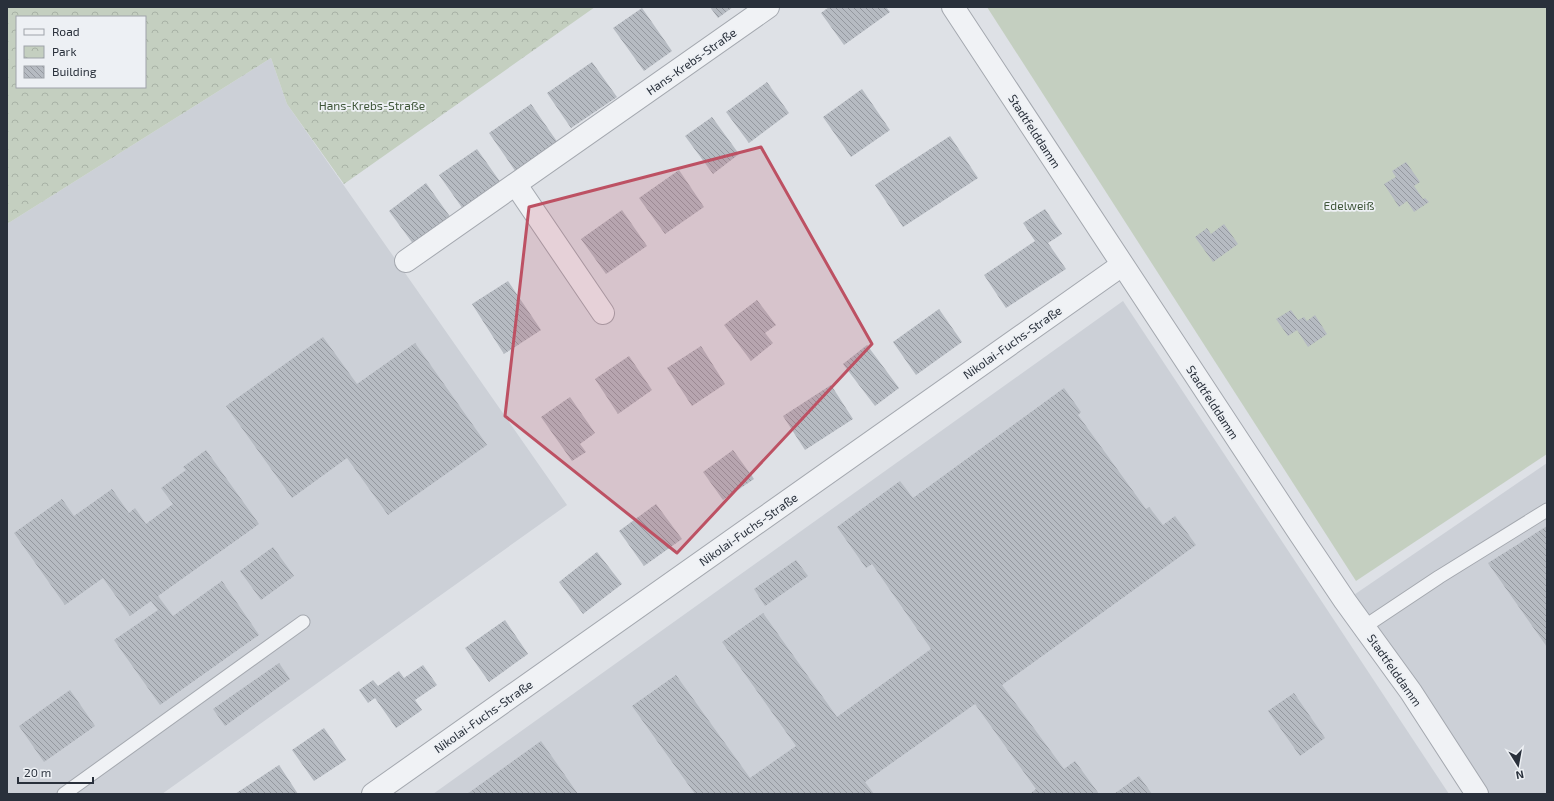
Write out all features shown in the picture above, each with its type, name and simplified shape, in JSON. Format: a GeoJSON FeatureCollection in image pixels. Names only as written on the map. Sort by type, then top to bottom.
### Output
{"type":"FeatureCollection","features":[{"type":"Feature","properties":{"kind":"street","name":"Hans-Krebs-Straße"},"geometry":{"type":"LineString","coordinates":[[406,261],[768,7]]}},
{"type":"Feature","properties":{"kind":"street","name":"Stadtfelddamm"},"geometry":{"type":"LineString","coordinates":[[953,7],[1298,532],[1411,692],[1477,794]]}},
{"type":"Feature","properties":{"kind":"street"},"geometry":{"type":"LineString","coordinates":[[516,185],[603,312]]}},
{"type":"Feature","properties":{"kind":"street","name":"Nikolai-Fuchs-Straße"},"geometry":{"type":"LineString","coordinates":[[373,794],[1122,264]]}},
{"type":"Feature","properties":{"kind":"lane"},"geometry":{"type":"LineString","coordinates":[[1364,627],[1547,510]]}},
{"type":"Feature","properties":{"kind":"lane"},"geometry":{"type":"LineString","coordinates":[[64,794],[303,622]]}},
{"type":"Feature","properties":{"kind":"highlighted area"},"geometry":{"type":"Polygon","coordinates":[[[761,147],[872,344],[677,553],[505,416],[529,207],[761,147]]]}},
{"type":"Feature","properties":{"kind":"shaded area"},"geometry":{"type":"Polygon","coordinates":[[[271,58],[287,104],[567,505],[162,794],[7,794],[7,224],[271,58]]]}},
{"type":"Feature","properties":{"kind":"shaded area"},"geometry":{"type":"Polygon","coordinates":[[[1123,301],[1449,794],[433,794],[1123,301]]]}},
{"type":"Feature","properties":{"kind":"shaded area"},"geometry":{"type":"Polygon","coordinates":[[[1547,463],[1547,794],[1477,794],[1345,601],[1547,463]]]}},
{"type":"Feature","properties":{"kind":"green space"},"geometry":{"type":"Polygon","coordinates":[[[7,7],[595,7],[344,184],[287,104],[271,58],[7,224],[7,7]]]}},
{"type":"Feature","properties":{"kind":"green space","name":"Edelweiß"},"geometry":{"type":"Polygon","coordinates":[[[987,7],[1547,7],[1547,454],[1356,581],[987,7]]]}},
{"type":"Feature","properties":{"kind":"building"},"geometry":{"type":"Polygon","coordinates":[[[710,7],[733,7],[718,18],[710,7]]]}},
{"type":"Feature","properties":{"kind":"building"},"geometry":{"type":"Polygon","coordinates":[[[829,7],[886,7],[890,12],[844,45],[821,13],[829,7]]]}},
{"type":"Feature","properties":{"kind":"building"},"geometry":{"type":"Polygon","coordinates":[[[642,8],[672,51],[644,71],[613,28],[642,8]]]}},
{"type":"Feature","properties":{"kind":"building"},"geometry":{"type":"Polygon","coordinates":[[[592,62],[617,97],[571,128],[547,93],[592,62]]]}},
{"type":"Feature","properties":{"kind":"building"},"geometry":{"type":"Polygon","coordinates":[[[767,82],[789,113],[749,143],[726,112],[767,82]]]}},
{"type":"Feature","properties":{"kind":"building"},"geometry":{"type":"Polygon","coordinates":[[[862,89],[890,130],[851,157],[823,117],[862,89]]]}},
{"type":"Feature","properties":{"kind":"building"},"geometry":{"type":"Polygon","coordinates":[[[531,104],[558,143],[516,172],[489,133],[531,104]]]}},
{"type":"Feature","properties":{"kind":"building"},"geometry":{"type":"Polygon","coordinates":[[[712,117],[739,154],[713,174],[685,136],[712,117]]]}},
{"type":"Feature","properties":{"kind":"building"},"geometry":{"type":"Polygon","coordinates":[[[950,136],[978,178],[903,227],[875,185],[950,136]]]}},
{"type":"Feature","properties":{"kind":"building"},"geometry":{"type":"Polygon","coordinates":[[[477,149],[501,183],[463,209],[439,175],[477,149]]]}},
{"type":"Feature","properties":{"kind":"building"},"geometry":{"type":"Polygon","coordinates":[[[1406,162],[1420,182],[1414,186],[1423,199],[1425,198],[1429,202],[1414,212],[1407,201],[1399,207],[1384,184],[1396,177],[1392,171],[1406,162]]]}},
{"type":"Feature","properties":{"kind":"building"},"geometry":{"type":"Polygon","coordinates":[[[679,170],[704,207],[665,234],[639,198],[679,170]]]}},
{"type":"Feature","properties":{"kind":"building"},"geometry":{"type":"Polygon","coordinates":[[[426,183],[451,218],[414,245],[389,211],[426,183]]]}},
{"type":"Feature","properties":{"kind":"building"},"geometry":{"type":"Polygon","coordinates":[[[1045,209],[1062,234],[1048,243],[1066,269],[1006,308],[984,275],[1035,241],[1023,223],[1045,209]]]}},
{"type":"Feature","properties":{"kind":"building"},"geometry":{"type":"Polygon","coordinates":[[[622,210],[647,246],[606,274],[581,239],[622,210]]]}},
{"type":"Feature","properties":{"kind":"building"},"geometry":{"type":"Polygon","coordinates":[[[1224,224],[1238,244],[1213,262],[1195,237],[1207,228],[1211,234],[1224,224]]]}},
{"type":"Feature","properties":{"kind":"building"},"geometry":{"type":"Polygon","coordinates":[[[508,281],[541,330],[504,354],[472,304],[508,281]]]}},
{"type":"Feature","properties":{"kind":"building"},"geometry":{"type":"Polygon","coordinates":[[[757,300],[776,325],[765,333],[773,343],[751,361],[724,325],[757,300]]]}},
{"type":"Feature","properties":{"kind":"building"},"geometry":{"type":"Polygon","coordinates":[[[939,309],[962,342],[916,375],[893,342],[939,309]]]}},
{"type":"Feature","properties":{"kind":"building"},"geometry":{"type":"Polygon","coordinates":[[[1291,310],[1298,320],[1304,317],[1307,321],[1315,315],[1327,334],[1308,347],[1297,330],[1288,336],[1276,319],[1291,310]]]}},
{"type":"Feature","properties":{"kind":"building"},"geometry":{"type":"Polygon","coordinates":[[[323,337],[357,384],[415,343],[487,445],[388,515],[347,458],[292,498],[226,406],[323,337]]]}},
{"type":"Feature","properties":{"kind":"building"},"geometry":{"type":"Polygon","coordinates":[[[867,345],[899,388],[875,406],[843,364],[867,345]]]}},
{"type":"Feature","properties":{"kind":"building"},"geometry":{"type":"Polygon","coordinates":[[[701,346],[725,384],[692,406],[667,368],[701,346]]]}},
{"type":"Feature","properties":{"kind":"building"},"geometry":{"type":"Polygon","coordinates":[[[629,356],[652,390],[618,414],[595,379],[629,356]]]}},
{"type":"Feature","properties":{"kind":"building"},"geometry":{"type":"Polygon","coordinates":[[[831,385],[853,419],[805,450],[783,416],[831,385]]]}},
{"type":"Feature","properties":{"kind":"building"},"geometry":{"type":"Polygon","coordinates":[[[1064,388],[1081,412],[1078,415],[1146,509],[1149,507],[1163,525],[1175,516],[1196,545],[1002,685],[1064,769],[1075,761],[1099,794],[1030,794],[1036,789],[975,704],[865,782],[874,794],[695,794],[632,706],[676,675],[750,778],[796,746],[722,642],[763,613],[837,717],[931,649],[872,564],[866,568],[837,527],[900,481],[913,498],[1064,388]]]}},
{"type":"Feature","properties":{"kind":"building"},"geometry":{"type":"Polygon","coordinates":[[[570,397],[595,433],[580,444],[586,452],[572,461],[541,417],[570,397]]]}},
{"type":"Feature","properties":{"kind":"building"},"geometry":{"type":"Polygon","coordinates":[[[206,450],[259,524],[158,596],[173,616],[222,581],[259,635],[160,705],[114,640],[158,610],[151,601],[130,616],[103,578],[65,605],[14,533],[62,499],[74,516],[112,489],[129,513],[135,508],[146,524],[173,504],[161,488],[186,470],[183,467],[206,450]]]}},
{"type":"Feature","properties":{"kind":"building"},"geometry":{"type":"Polygon","coordinates":[[[733,450],[754,479],[723,500],[703,472],[733,450]]]}},
{"type":"Feature","properties":{"kind":"building"},"geometry":{"type":"Polygon","coordinates":[[[656,504],[682,539],[644,566],[619,531],[656,504]]]}},
{"type":"Feature","properties":{"kind":"building"},"geometry":{"type":"Polygon","coordinates":[[[1547,526],[1547,647],[1488,563],[1547,526]]]}},
{"type":"Feature","properties":{"kind":"building"},"geometry":{"type":"Polygon","coordinates":[[[273,547],[294,576],[261,600],[240,571],[273,547]]]}},
{"type":"Feature","properties":{"kind":"building"},"geometry":{"type":"Polygon","coordinates":[[[597,552],[622,584],[583,614],[559,582],[597,552]]]}},
{"type":"Feature","properties":{"kind":"building"},"geometry":{"type":"Polygon","coordinates":[[[796,560],[808,576],[765,606],[754,589],[796,560]]]}},
{"type":"Feature","properties":{"kind":"building"},"geometry":{"type":"Polygon","coordinates":[[[505,620],[528,654],[489,682],[465,648],[505,620]]]}},
{"type":"Feature","properties":{"kind":"building"},"geometry":{"type":"Polygon","coordinates":[[[279,663],[290,679],[225,726],[213,709],[279,663]]]}},
{"type":"Feature","properties":{"kind":"building"},"geometry":{"type":"Polygon","coordinates":[[[423,665],[437,685],[415,700],[422,710],[396,728],[375,698],[368,703],[359,690],[373,680],[378,686],[399,671],[404,678],[423,665]]]}},
{"type":"Feature","properties":{"kind":"building"},"geometry":{"type":"Polygon","coordinates":[[[70,690],[95,726],[44,762],[19,726],[70,690]]]}},
{"type":"Feature","properties":{"kind":"building"},"geometry":{"type":"Polygon","coordinates":[[[1294,693],[1325,738],[1300,756],[1268,711],[1294,693]]]}},
{"type":"Feature","properties":{"kind":"building"},"geometry":{"type":"Polygon","coordinates":[[[324,728],[346,760],[314,781],[292,750],[324,728]]]}},
{"type":"Feature","properties":{"kind":"building"},"geometry":{"type":"Polygon","coordinates":[[[541,741],[578,794],[467,794],[541,741]]]}},
{"type":"Feature","properties":{"kind":"building"},"geometry":{"type":"Polygon","coordinates":[[[279,765],[298,794],[235,794],[279,765]]]}},
{"type":"Feature","properties":{"kind":"building"},"geometry":{"type":"Polygon","coordinates":[[[1139,776],[1152,794],[1114,794],[1139,776]]]}}]}
